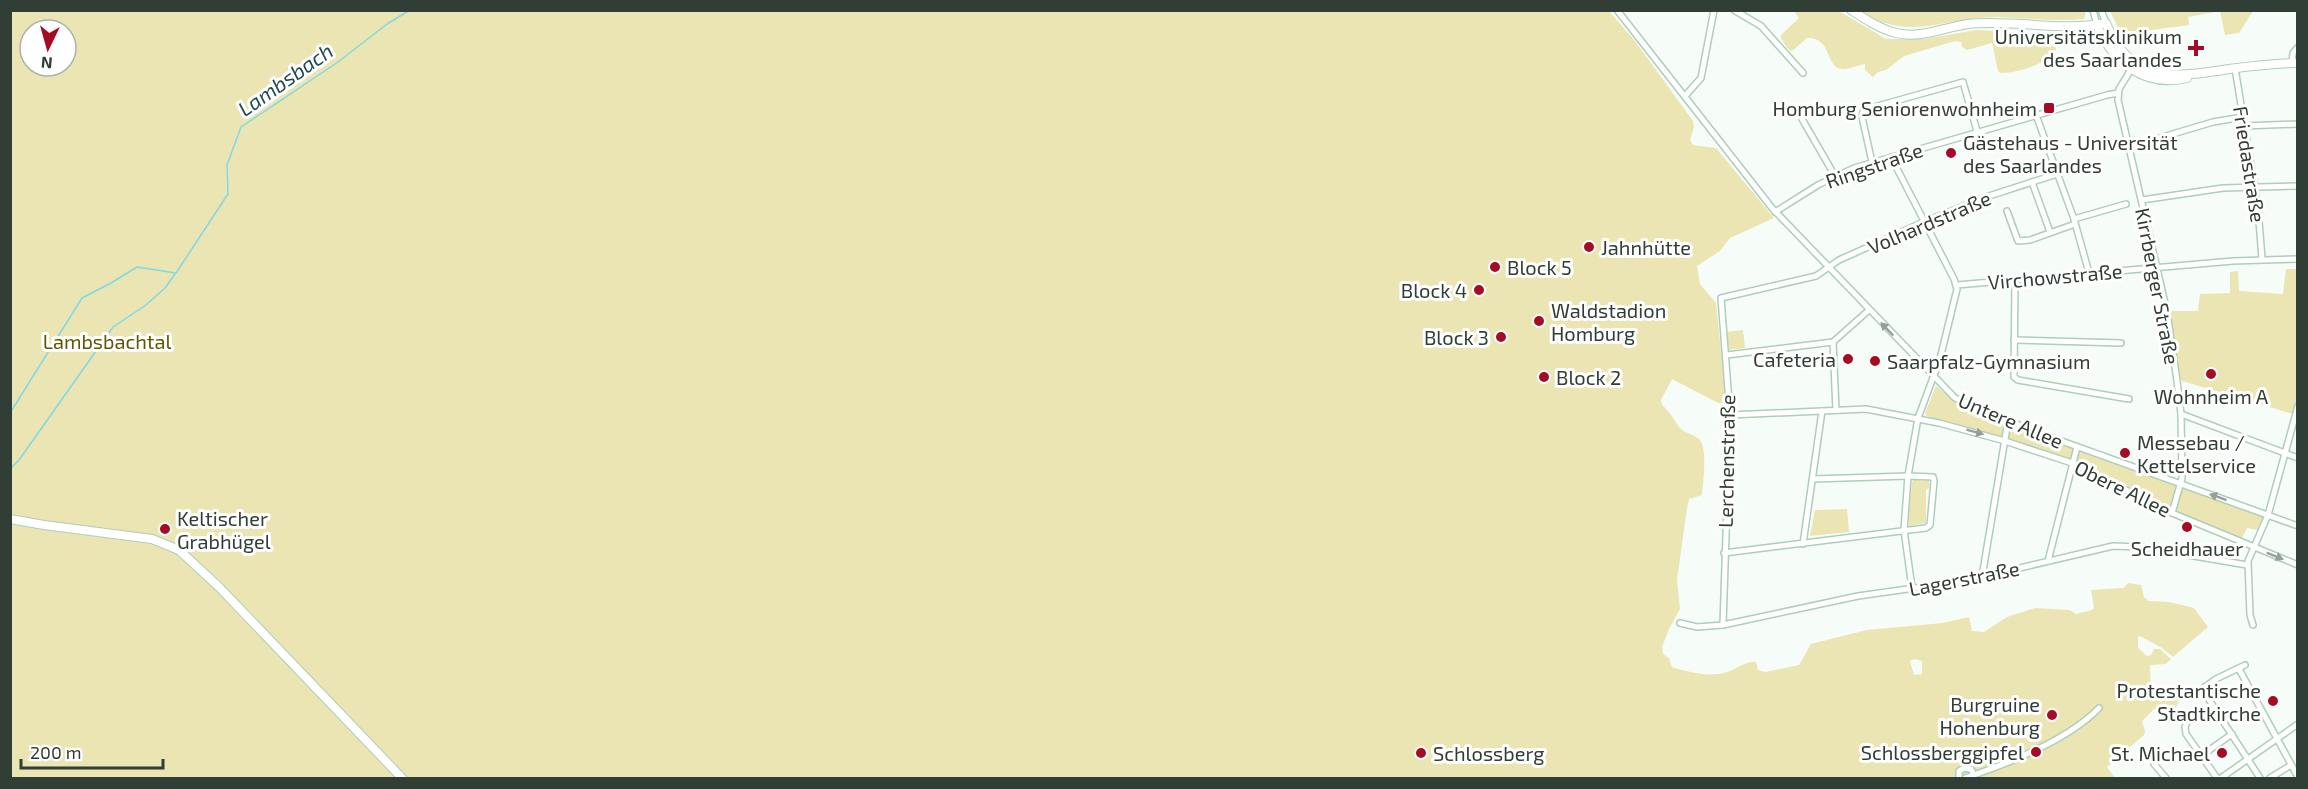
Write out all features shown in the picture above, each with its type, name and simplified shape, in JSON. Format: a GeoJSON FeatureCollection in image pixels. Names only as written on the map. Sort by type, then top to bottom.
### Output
{"type":"FeatureCollection","features":[{"type":"Feature","properties":{"kind":"main road"},"geometry":{"type":"LineString","coordinates":[[1851,10],[1883,29],[1902,34],[1980,24],[2056,27],[2102,24],[2110,50],[2152,79],[2165,81],[2186,79],[2198,74],[2235,68],[2295,63]]}},
{"type":"Feature","properties":{"kind":"main road"},"geometry":{"type":"LineString","coordinates":[[10,519],[152,539],[179,550],[219,587],[402,778]]}},
{"type":"Feature","properties":{"kind":"street","name":"Untere Allee"},"geometry":{"type":"LineString","coordinates":[[1617,10],[1775,212],[1934,378],[1960,401],[2077,447],[2298,526]]}},
{"type":"Feature","properties":{"kind":"street"},"geometry":{"type":"LineString","coordinates":[[1685,96],[1701,78],[1714,10]]}},
{"type":"Feature","properties":{"kind":"street"},"geometry":{"type":"LineString","coordinates":[[1734,10],[1761,26],[1803,73]]}},
{"type":"Feature","properties":{"kind":"street"},"geometry":{"type":"LineString","coordinates":[[2093,10],[2102,24]]}},
{"type":"Feature","properties":{"kind":"street"},"geometry":{"type":"LineString","coordinates":[[2101,10],[2102,24]]}},
{"type":"Feature","properties":{"kind":"street"},"geometry":{"type":"LineString","coordinates":[[2295,63],[2293,53],[2298,47]]}},
{"type":"Feature","properties":{"kind":"street"},"geometry":{"type":"LineString","coordinates":[[2118,93],[2132,66]]}},
{"type":"Feature","properties":{"kind":"street","name":"Friedastraße"},"geometry":{"type":"LineString","coordinates":[[2235,68],[2261,227],[2262,259]]}},
{"type":"Feature","properties":{"kind":"street"},"geometry":{"type":"LineString","coordinates":[[1872,162],[1863,129],[1863,112],[1963,82],[1977,131]]}},
{"type":"Feature","properties":{"kind":"street","name":"Ringstraße"},"geometry":{"type":"LineString","coordinates":[[1775,212],[1835,176],[1872,162],[2118,93]]}},
{"type":"Feature","properties":{"kind":"street","name":"Kirrberger Straße"},"geometry":{"type":"LineString","coordinates":[[2118,93],[2167,312],[2181,414],[2182,483],[2172,513]]}},
{"type":"Feature","properties":{"kind":"street"},"geometry":{"type":"LineString","coordinates":[[2036,115],[2074,221],[2089,273]]}},
{"type":"Feature","properties":{"kind":"street"},"geometry":{"type":"LineString","coordinates":[[2129,147],[2212,122],[2243,117]]}},
{"type":"Feature","properties":{"kind":"street"},"geometry":{"type":"LineString","coordinates":[[1802,119],[1835,176]]}},
{"type":"Feature","properties":{"kind":"street"},"geometry":{"type":"LineString","coordinates":[[2244,126],[2298,124]]}},
{"type":"Feature","properties":{"kind":"street"},"geometry":{"type":"LineString","coordinates":[[1891,157],[1957,285],[1957,294],[1934,378],[1918,418],[1908,476],[1904,530],[1912,588]]}},
{"type":"Feature","properties":{"kind":"street","name":"Volhardstraße"},"geometry":{"type":"LineString","coordinates":[[1721,298],[1816,276],[1839,260],[1924,222],[2057,174]]}},
{"type":"Feature","properties":{"kind":"street"},"geometry":{"type":"LineString","coordinates":[[2032,182],[2050,232]]}},
{"type":"Feature","properties":{"kind":"street"},"geometry":{"type":"LineString","coordinates":[[2142,200],[2203,190],[2254,186],[2298,186]]}},
{"type":"Feature","properties":{"kind":"street","name":"Volhardstraße"},"geometry":{"type":"LineString","coordinates":[[2007,211],[2018,241],[2030,240],[2074,221],[2126,204]]}},
{"type":"Feature","properties":{"kind":"street","name":"Virchowstraße"},"geometry":{"type":"LineString","coordinates":[[1957,285],[2157,267],[2262,259],[2298,259]]}},
{"type":"Feature","properties":{"kind":"street"},"geometry":{"type":"LineString","coordinates":[[2015,280],[2014,373],[2018,380],[2129,399]]}},
{"type":"Feature","properties":{"kind":"street","name":"Lerchenstraße"},"geometry":{"type":"LineString","coordinates":[[1721,298],[1730,415],[1723,625]]}},
{"type":"Feature","properties":{"kind":"street"},"geometry":{"type":"LineString","coordinates":[[1727,355],[1833,342],[1869,310]]}},
{"type":"Feature","properties":{"kind":"street"},"geometry":{"type":"LineString","coordinates":[[2014,340],[2121,343]]}},
{"type":"Feature","properties":{"kind":"street"},"geometry":{"type":"LineString","coordinates":[[1833,342],[1836,410]]}},
{"type":"Feature","properties":{"kind":"street"},"geometry":{"type":"LineString","coordinates":[[2253,625],[2250,615],[2247,565],[2268,515],[2298,406]]}},
{"type":"Feature","properties":{"kind":"street","name":"Obere Allee"},"geometry":{"type":"LineString","coordinates":[[1730,415],[1874,410],[1918,418],[2005,441],[2072,463],[2172,513],[2298,565]]}},
{"type":"Feature","properties":{"kind":"street"},"geometry":{"type":"LineString","coordinates":[[1803,544],[1822,411]]}},
{"type":"Feature","properties":{"kind":"street"},"geometry":{"type":"LineString","coordinates":[[2181,414],[2298,458]]}},
{"type":"Feature","properties":{"kind":"street"},"geometry":{"type":"LineString","coordinates":[[1982,576],[2008,421]]}},
{"type":"Feature","properties":{"kind":"street"},"geometry":{"type":"LineString","coordinates":[[2048,561],[2077,447]]}},
{"type":"Feature","properties":{"kind":"street"},"geometry":{"type":"LineString","coordinates":[[1724,553],[1926,528],[1930,525],[1934,481],[1932,477],[1812,479]]}},
{"type":"Feature","properties":{"kind":"street","name":"Lagerstraße"},"geometry":{"type":"LineString","coordinates":[[1680,623],[1697,627],[1723,625],[1858,596],[1954,583],[2118,545],[2158,549],[2247,565]]}},
{"type":"Feature","properties":{"kind":"street"},"geometry":{"type":"LineString","coordinates":[[2245,665],[2202,689],[2260,778]]}},
{"type":"Feature","properties":{"kind":"street"},"geometry":{"type":"LineString","coordinates":[[2239,669],[2298,777]]}},
{"type":"Feature","properties":{"kind":"street"},"geometry":{"type":"LineString","coordinates":[[1965,778],[2049,742],[2066,733],[2099,708]]}},
{"type":"Feature","properties":{"kind":"street"},"geometry":{"type":"LineString","coordinates":[[2189,717],[2186,732],[2201,756],[2219,778],[2298,724]]}},
{"type":"Feature","properties":{"kind":"street"},"geometry":{"type":"LineString","coordinates":[[2201,756],[2232,734]]}},
{"type":"Feature","properties":{"kind":"street"},"geometry":{"type":"LineString","coordinates":[[2155,758],[2154,764],[2166,778]]}},
{"type":"Feature","properties":{"kind":"street"},"geometry":{"type":"LineString","coordinates":[[2270,778],[2291,765]]}},
{"type":"Feature","properties":{"kind":"street"},"geometry":{"type":"LineString","coordinates":[[1959,778],[1959,771],[1964,768],[1971,769],[1974,775]]}},
{"type":"Feature","properties":{"kind":"green space"},"geometry":{"type":"Polygon","coordinates":[[[1837,10],[1886,39],[1924,39],[1976,30],[2054,34],[2056,50],[2045,60],[2031,67],[2001,73],[1998,71],[1992,43],[1967,50],[1962,47],[1961,42],[1955,41],[1904,56],[1873,77],[1865,70],[1865,64],[1844,69],[1836,67],[1825,47],[1815,39],[1807,38],[1792,51],[1787,48],[1781,35],[1799,18],[1794,11],[1837,10]]]}},
{"type":"Feature","properties":{"kind":"green space"},"geometry":{"type":"Polygon","coordinates":[[[2086,10],[2084,19],[1997,17],[1911,27],[1878,20],[1860,11],[2086,10]]]}},
{"type":"Feature","properties":{"kind":"green space"},"geometry":{"type":"Polygon","coordinates":[[[2110,10],[2253,11],[2239,33],[2225,35],[2220,11],[2188,17],[2189,25],[2121,34],[2110,10]]]}},
{"type":"Feature","properties":{"kind":"green space","name":"Lambsbachtal"},"geometry":{"type":"Polygon","coordinates":[[[10,11],[1609,11],[1635,41],[1693,121],[1694,127],[1690,140],[1693,145],[1716,148],[1774,218],[1730,238],[1720,251],[1697,266],[1700,284],[1716,303],[1726,401],[1718,403],[1672,379],[1661,400],[1662,405],[1679,427],[1699,439],[1702,443],[1704,457],[1702,495],[1689,499],[1687,508],[1677,580],[1680,609],[1662,647],[1663,654],[1669,658],[1672,667],[1684,671],[1718,674],[1756,662],[1758,670],[1766,672],[1799,665],[1811,644],[1867,630],[1943,623],[1969,617],[1972,631],[1984,632],[2007,617],[2035,608],[2070,610],[2076,614],[2092,610],[2094,607],[2091,590],[2124,588],[2128,583],[2141,585],[2144,597],[2149,601],[2169,602],[2194,608],[2208,627],[2173,657],[2162,648],[2138,637],[2138,648],[2147,656],[2151,655],[2154,649],[2160,649],[2171,659],[2166,664],[2150,665],[2151,692],[2177,697],[2178,704],[2173,712],[2165,713],[2154,709],[2142,721],[2144,735],[2107,767],[2115,778],[11,778],[10,11]],[[1915,659],[1910,661],[1914,675],[1922,674],[1922,661],[1915,659]]]}},
{"type":"Feature","properties":{"kind":"green space"},"geometry":{"type":"Polygon","coordinates":[[[2286,269],[2297,269],[2298,397],[2293,414],[2182,381],[2179,375],[2169,311],[2198,311],[2200,294],[2230,293],[2230,272],[2238,271],[2239,291],[2283,294],[2286,269]]]}},
{"type":"Feature","properties":{"kind":"green space"},"geometry":{"type":"Polygon","coordinates":[[[1743,330],[1745,348],[1729,350],[1727,332],[1743,330]]]}},
{"type":"Feature","properties":{"kind":"green space"},"geometry":{"type":"Polygon","coordinates":[[[1936,386],[1958,403],[2037,435],[2263,517],[2257,530],[2247,528],[2242,538],[2168,508],[2108,476],[2063,456],[1927,416],[1925,413],[1936,386]]]}},
{"type":"Feature","properties":{"kind":"green space"},"geometry":{"type":"Polygon","coordinates":[[[1914,480],[1929,481],[1929,488],[1926,490],[1926,523],[1909,526],[1908,515],[1914,480]]]}},
{"type":"Feature","properties":{"kind":"green space"},"geometry":{"type":"Polygon","coordinates":[[[1847,509],[1849,532],[1810,536],[1815,510],[1847,509]]]}},
{"type":"Feature","properties":{"kind":"waterway","name":"Lambsbach"},"geometry":{"type":"LineString","coordinates":[[10,413],[82,298],[137,267],[176,273],[228,194],[227,165],[241,127],[410,10]]}},
{"type":"Feature","properties":{"kind":"waterway"},"geometry":{"type":"LineString","coordinates":[[10,469],[19,460],[113,327],[146,305],[165,288],[175,274]]}},
{"type":"Feature","properties":{"kind":"place","name":"Universitätsklinikum des Saarlandes"},"geometry":{"type":"Point","coordinates":[2196,48]}},
{"type":"Feature","properties":{"kind":"place","name":"Homburg Seniorenwohnheim"},"geometry":{"type":"Point","coordinates":[2049,108]}},
{"type":"Feature","properties":{"kind":"place","name":"Gästehaus - Universität des Saarlandes"},"geometry":{"type":"Point","coordinates":[1951,153]}},
{"type":"Feature","properties":{"kind":"place","name":"Jahnhütte"},"geometry":{"type":"Point","coordinates":[1589,247]}},
{"type":"Feature","properties":{"kind":"place","name":"Block 5"},"geometry":{"type":"Point","coordinates":[1495,267]}},
{"type":"Feature","properties":{"kind":"place","name":"Block 4"},"geometry":{"type":"Point","coordinates":[1479,290]}},
{"type":"Feature","properties":{"kind":"place","name":"Waldstadion Homburg"},"geometry":{"type":"Point","coordinates":[1539,321]}},
{"type":"Feature","properties":{"kind":"place","name":"Block 3"},"geometry":{"type":"Point","coordinates":[1501,337]}},
{"type":"Feature","properties":{"kind":"place","name":"Cafeteria"},"geometry":{"type":"Point","coordinates":[1848,359]}},
{"type":"Feature","properties":{"kind":"place","name":"Saarpfalz-Gymnasium"},"geometry":{"type":"Point","coordinates":[1875,361]}},
{"type":"Feature","properties":{"kind":"place","name":"Wohnheim A"},"geometry":{"type":"Point","coordinates":[2211,374]}},
{"type":"Feature","properties":{"kind":"place","name":"Block 2"},"geometry":{"type":"Point","coordinates":[1544,377]}},
{"type":"Feature","properties":{"kind":"place","name":"Messebau / Kettelservice"},"geometry":{"type":"Point","coordinates":[2125,453]}},
{"type":"Feature","properties":{"kind":"place","name":"Scheidhauer"},"geometry":{"type":"Point","coordinates":[2187,527]}},
{"type":"Feature","properties":{"kind":"place","name":"Keltischer Grabhügel"},"geometry":{"type":"Point","coordinates":[165,529]}},
{"type":"Feature","properties":{"kind":"place","name":"Protestantische Stadtkirche"},"geometry":{"type":"Point","coordinates":[2273,701]}},
{"type":"Feature","properties":{"kind":"place","name":"Burgruine Hohenburg"},"geometry":{"type":"Point","coordinates":[2052,715]}},
{"type":"Feature","properties":{"kind":"place","name":"Schlossberggipfel"},"geometry":{"type":"Point","coordinates":[2036,752]}},
{"type":"Feature","properties":{"kind":"place","name":"Schlossberg"},"geometry":{"type":"Point","coordinates":[1421,753]}},
{"type":"Feature","properties":{"kind":"place","name":"St. Michael"},"geometry":{"type":"Point","coordinates":[2222,753]}}]}
